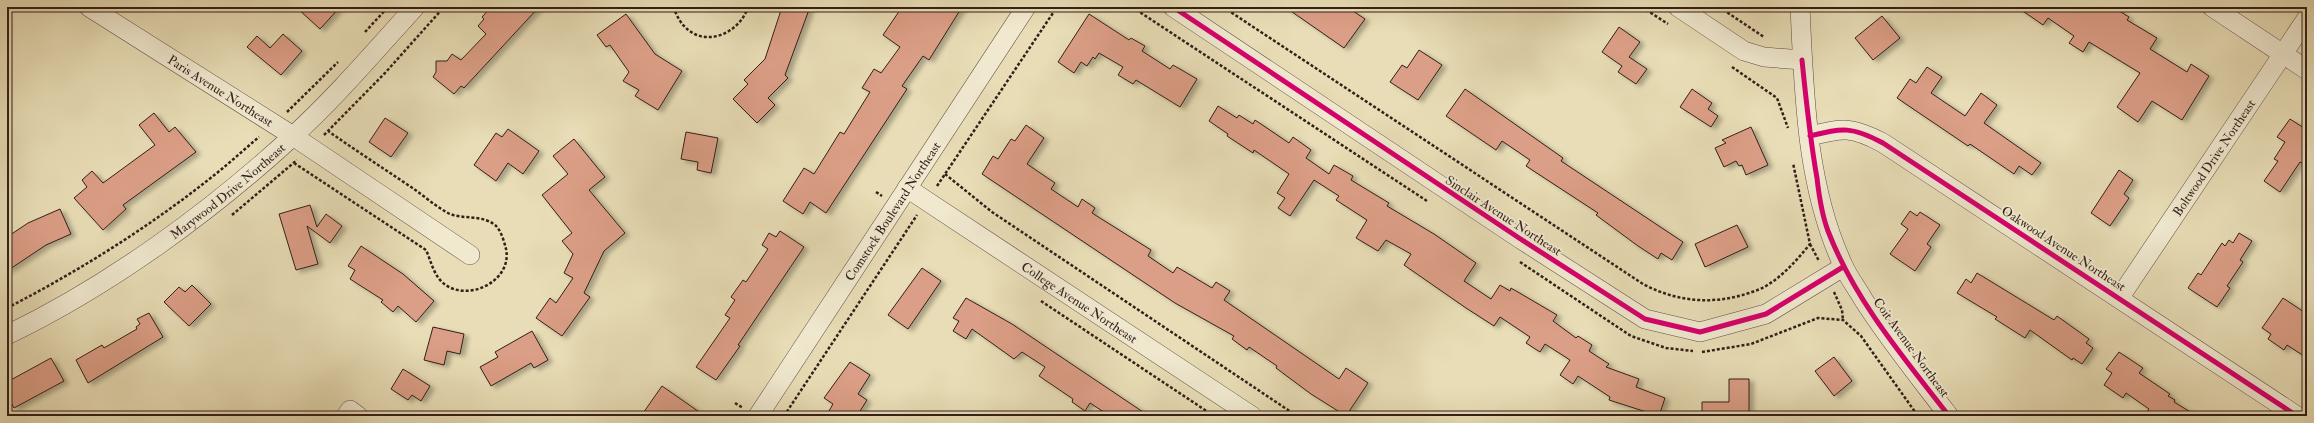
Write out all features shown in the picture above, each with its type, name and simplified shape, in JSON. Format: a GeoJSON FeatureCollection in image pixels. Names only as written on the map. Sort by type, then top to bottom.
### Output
{"type":"FeatureCollection","features":[{"type":"Feature","properties":{"kind":"street","name":"Paris Avenue Northeast"},"geometry":{"type":"LineString","coordinates":[[90,7],[293,136],[470,255]]}},
{"type":"Feature","properties":{"kind":"street","name":"Marywood Drive Northeast"},"geometry":{"type":"LineString","coordinates":[[7,335],[51,314],[141,255],[236,185],[293,136],[351,78],[415,7]]}},
{"type":"Feature","properties":{"kind":"street","name":"Comstock Boulevard Northeast"},"geometry":{"type":"LineString","coordinates":[[758,416],[1026,7]]}},
{"type":"Feature","properties":{"kind":"street","name":"Sinclair Avenue Northeast"},"geometry":{"type":"LineString","coordinates":[[1173,7],[1512,234],[1645,319],[1700,332],[1766,314],[1843,267]]}},
{"type":"Feature","properties":{"kind":"street"},"geometry":{"type":"LineString","coordinates":[[1678,7],[1744,51],[1764,57],[1802,60]]}},
{"type":"Feature","properties":{"kind":"street","name":"Coit Avenue Northeast"},"geometry":{"type":"LineString","coordinates":[[1800,7],[1802,60],[1810,136],[1820,197],[1828,230],[1843,267],[1883,331],[1950,416]]}},
{"type":"Feature","properties":{"kind":"street"},"geometry":{"type":"LineString","coordinates":[[2212,7],[2307,70]]}},
{"type":"Feature","properties":{"kind":"street","name":"Boltwood Drive Northeast"},"geometry":{"type":"LineString","coordinates":[[2120,297],[2307,18]]}},
{"type":"Feature","properties":{"kind":"street","name":"Oakwood Avenue Northeast"},"geometry":{"type":"LineString","coordinates":[[1810,136],[1841,128],[1866,134],[2120,297],[2297,416]]}},
{"type":"Feature","properties":{"kind":"street","name":"College Avenue Northeast"},"geometry":{"type":"LineString","coordinates":[[907,188],[1252,416]]}},
{"type":"Feature","properties":{"kind":"street"},"geometry":{"type":"LineString","coordinates":[[346,416],[350,410],[358,416]]}},
{"type":"Feature","properties":{"kind":"path"},"geometry":{"type":"LineString","coordinates":[[362,36],[388,7]]}},
{"type":"Feature","properties":{"kind":"path"},"geometry":{"type":"LineString","coordinates":[[673,7],[683,26],[695,34],[704,36],[721,36],[736,27],[745,16],[748,7]]}},
{"type":"Feature","properties":{"kind":"path"},"geometry":{"type":"LineString","coordinates":[[1223,7],[1643,284],[1659,293],[1696,301],[1726,299],[1765,287],[1796,261],[1810,244],[1792,155]]}},
{"type":"Feature","properties":{"kind":"path"},"geometry":{"type":"LineString","coordinates":[[1642,7],[1673,28]]}},
{"type":"Feature","properties":{"kind":"path"},"geometry":{"type":"LineString","coordinates":[[1719,7],[1765,37],[1771,38]]}},
{"type":"Feature","properties":{"kind":"path"},"geometry":{"type":"LineString","coordinates":[[7,308],[53,284],[144,226],[223,169],[274,125],[341,60]]}},
{"type":"Feature","properties":{"kind":"path"},"geometry":{"type":"LineString","coordinates":[[1730,66],[1777,98],[1789,132]]}},
{"type":"Feature","properties":{"kind":"path"},"geometry":{"type":"LineString","coordinates":[[945,174],[992,212],[1297,416]]}},
{"type":"Feature","properties":{"kind":"path"},"geometry":{"type":"LineString","coordinates":[[876,192],[922,222]]}},
{"type":"Feature","properties":{"kind":"path"},"geometry":{"type":"LineString","coordinates":[[1040,300],[1214,416]]}},
{"type":"Feature","properties":{"kind":"building"},"geometry":{"type":"Polygon","coordinates":[[[296,7],[340,7],[320,29],[296,7]]]}},
{"type":"Feature","properties":{"kind":"building"},"geometry":{"type":"Polygon","coordinates":[[[491,7],[539,7],[464,88],[461,86],[454,94],[433,77],[436,72],[436,61],[447,61],[452,54],[461,60],[486,34],[478,26],[484,19],[482,17],[491,7]]]}},
{"type":"Feature","properties":{"kind":"building"},"geometry":{"type":"Polygon","coordinates":[[[782,7],[810,7],[785,75],[788,78],[768,98],[775,105],[757,123],[733,99],[748,84],[744,80],[765,59],[782,7]]]}},
{"type":"Feature","properties":{"kind":"building"},"geometry":{"type":"Polygon","coordinates":[[[902,7],[962,7],[929,60],[923,56],[902,86],[907,89],[826,213],[810,202],[803,214],[783,201],[804,168],[814,174],[840,132],[844,134],[870,92],[862,88],[874,69],[881,73],[900,47],[883,35],[902,7]]]}},
{"type":"Feature","properties":{"kind":"building"},"geometry":{"type":"Polygon","coordinates":[[[1285,7],[1347,7],[1365,19],[1344,48],[1285,7]]]}},
{"type":"Feature","properties":{"kind":"building"},"geometry":{"type":"Polygon","coordinates":[[[2017,7],[2113,7],[2129,17],[2127,20],[2157,38],[2150,49],[2187,72],[2191,64],[2209,76],[2182,120],[2152,101],[2138,122],[2117,107],[2140,73],[2089,42],[2083,52],[2069,43],[2074,36],[2048,18],[2043,25],[2017,7]]]}},
{"type":"Feature","properties":{"kind":"building"},"geometry":{"type":"Polygon","coordinates":[[[626,14],[655,54],[682,71],[658,110],[635,96],[639,90],[623,81],[629,72],[610,45],[606,47],[597,35],[626,14]]]}},
{"type":"Feature","properties":{"kind":"building"},"geometry":{"type":"Polygon","coordinates":[[[1089,14],[1129,40],[1131,38],[1145,46],[1142,51],[1170,69],[1173,65],[1197,79],[1180,107],[1136,80],[1133,84],[1118,75],[1123,67],[1099,53],[1095,59],[1093,57],[1087,66],[1081,62],[1074,73],[1058,62],[1089,14]]]}},
{"type":"Feature","properties":{"kind":"building"},"geometry":{"type":"Polygon","coordinates":[[[1882,16],[1900,38],[1873,60],[1855,38],[1882,16]]]}},
{"type":"Feature","properties":{"kind":"building"},"geometry":{"type":"Polygon","coordinates":[[[1619,27],[1640,42],[1629,57],[1647,69],[1636,84],[1618,72],[1622,66],[1602,52],[1619,27]]]}},
{"type":"Feature","properties":{"kind":"building"},"geometry":{"type":"Polygon","coordinates":[[[283,34],[302,51],[281,75],[247,47],[257,36],[270,48],[283,34]]]}},
{"type":"Feature","properties":{"kind":"building"},"geometry":{"type":"Polygon","coordinates":[[[1419,50],[1442,65],[1418,100],[1390,82],[1402,65],[1407,68],[1419,50]]]}},
{"type":"Feature","properties":{"kind":"building"},"geometry":{"type":"Polygon","coordinates":[[[1927,67],[1942,77],[1931,93],[1965,116],[1981,93],[1997,105],[1984,123],[2041,163],[2032,175],[2019,166],[2014,174],[1970,144],[1968,146],[1897,98],[1910,79],[1916,83],[1927,67]]]}},
{"type":"Feature","properties":{"kind":"building"},"geometry":{"type":"Polygon","coordinates":[[[1465,89],[1563,158],[1561,161],[1683,242],[1672,260],[1661,253],[1658,259],[1638,246],[1596,215],[1598,213],[1526,166],[1530,160],[1502,141],[1496,150],[1446,116],[1465,89]]]}},
{"type":"Feature","properties":{"kind":"building"},"geometry":{"type":"Polygon","coordinates":[[[1692,89],[1712,103],[1708,109],[1718,116],[1711,127],[1680,107],[1692,89]]]}},
{"type":"Feature","properties":{"kind":"building"},"geometry":{"type":"Polygon","coordinates":[[[1218,106],[1237,118],[1239,115],[1253,124],[1255,120],[1289,143],[1293,137],[1311,150],[1306,158],[1329,174],[1334,165],[1353,176],[1351,180],[1389,203],[1387,206],[1434,234],[1476,263],[1464,281],[1491,299],[1500,285],[1510,291],[1511,288],[1557,315],[1553,321],[1576,338],[1578,336],[1592,345],[1589,351],[1609,364],[1606,367],[1639,379],[1636,387],[1665,398],[1659,416],[1609,400],[1610,397],[1578,376],[1573,384],[1560,375],[1570,360],[1545,344],[1540,352],[1526,343],[1530,337],[1500,317],[1494,326],[1466,308],[1404,265],[1411,254],[1386,240],[1378,251],[1356,238],[1367,220],[1336,200],[1339,196],[1314,180],[1290,216],[1278,208],[1285,198],[1277,193],[1289,174],[1254,150],[1253,153],[1227,136],[1228,134],[1209,121],[1218,106]]]}},
{"type":"Feature","properties":{"kind":"building"},"geometry":{"type":"Polygon","coordinates":[[[154,113],[169,132],[175,127],[196,152],[123,205],[126,209],[103,230],[74,198],[87,187],[82,180],[92,171],[103,183],[155,145],[139,125],[154,113]]]}},
{"type":"Feature","properties":{"kind":"building"},"geometry":{"type":"Polygon","coordinates":[[[385,118],[408,133],[391,157],[369,142],[385,118]]]}},
{"type":"Feature","properties":{"kind":"building"},"geometry":{"type":"Polygon","coordinates":[[[2290,119],[2307,130],[2307,166],[2300,162],[2280,192],[2264,181],[2278,161],[2274,159],[2285,142],[2277,137],[2290,119]]]}},
{"type":"Feature","properties":{"kind":"building"},"geometry":{"type":"Polygon","coordinates":[[[1026,125],[1044,138],[1027,164],[1055,183],[1051,189],[1078,207],[1082,199],[1095,208],[1092,213],[1151,250],[1148,256],[1173,273],[1177,267],[1212,288],[1216,282],[1230,291],[1224,300],[1339,379],[1346,368],[1368,383],[1346,416],[1311,394],[1276,368],[1277,366],[1249,347],[1247,350],[1232,339],[1234,336],[1175,303],[982,174],[993,156],[998,159],[1011,139],[1015,141],[1026,125]]]}},
{"type":"Feature","properties":{"kind":"building"},"geometry":{"type":"Polygon","coordinates":[[[1751,127],[1768,165],[1746,175],[1742,165],[1739,166],[1736,161],[1724,167],[1715,148],[1726,143],[1722,140],[1751,127]]]}},
{"type":"Feature","properties":{"kind":"building"},"geometry":{"type":"Polygon","coordinates":[[[508,129],[539,151],[523,174],[508,163],[496,181],[474,165],[496,133],[502,137],[508,129]]]}},
{"type":"Feature","properties":{"kind":"building"},"geometry":{"type":"Polygon","coordinates":[[[686,132],[718,138],[711,173],[697,170],[698,162],[681,159],[686,132]]]}},
{"type":"Feature","properties":{"kind":"building"},"geometry":{"type":"Polygon","coordinates":[[[574,139],[605,177],[589,190],[625,233],[604,251],[584,293],[590,297],[562,336],[536,318],[550,298],[556,303],[573,278],[564,273],[573,254],[562,241],[572,233],[542,195],[568,174],[553,156],[574,139]]]}},
{"type":"Feature","properties":{"kind":"building"},"geometry":{"type":"Polygon","coordinates":[[[2119,170],[2133,180],[2124,194],[2129,198],[2110,226],[2091,213],[2119,170]]]}},
{"type":"Feature","properties":{"kind":"building"},"geometry":{"type":"Polygon","coordinates":[[[310,205],[317,227],[326,214],[342,226],[330,243],[307,226],[318,264],[296,270],[279,214],[310,205]]]}},
{"type":"Feature","properties":{"kind":"building"},"geometry":{"type":"Polygon","coordinates":[[[60,209],[71,234],[46,245],[7,271],[7,237],[28,223],[60,209]]]}},
{"type":"Feature","properties":{"kind":"building"},"geometry":{"type":"Polygon","coordinates":[[[1910,211],[1917,216],[1920,212],[1940,225],[1927,244],[1931,247],[1915,271],[1890,254],[1908,229],[1901,224],[1910,211]]]}},
{"type":"Feature","properties":{"kind":"building"},"geometry":{"type":"Polygon","coordinates":[[[1737,225],[1748,247],[1705,267],[1695,244],[1737,225]]]}},
{"type":"Feature","properties":{"kind":"building"},"geometry":{"type":"Polygon","coordinates":[[[780,231],[804,247],[738,345],[740,346],[716,380],[696,367],[730,318],[725,315],[735,300],[731,297],[743,280],[746,282],[768,249],[762,245],[769,233],[776,237],[780,231]]]}},
{"type":"Feature","properties":{"kind":"building"},"geometry":{"type":"Polygon","coordinates":[[[2239,233],[2252,241],[2240,260],[2243,262],[2227,286],[2230,288],[2217,307],[2188,288],[2198,273],[2201,275],[2222,243],[2225,246],[2229,240],[2233,243],[2239,233]]]}},
{"type":"Feature","properties":{"kind":"building"},"geometry":{"type":"Polygon","coordinates":[[[361,246],[403,274],[434,301],[416,322],[398,306],[393,312],[381,302],[383,300],[350,279],[355,270],[348,266],[361,246]]]}},
{"type":"Feature","properties":{"kind":"building"},"geometry":{"type":"Polygon","coordinates":[[[922,268],[941,281],[908,329],[888,315],[922,268]]]}},
{"type":"Feature","properties":{"kind":"building"},"geometry":{"type":"Polygon","coordinates":[[[1977,273],[2054,320],[2057,316],[2089,339],[2086,343],[2093,348],[2082,364],[2073,358],[2072,360],[2030,330],[2025,338],[1995,319],[1997,317],[1957,293],[1966,279],[1971,283],[1977,273]]]}},
{"type":"Feature","properties":{"kind":"building"},"geometry":{"type":"Polygon","coordinates":[[[192,285],[211,304],[189,326],[164,302],[179,287],[185,292],[192,285]]]}},
{"type":"Feature","properties":{"kind":"building"},"geometry":{"type":"Polygon","coordinates":[[[966,298],[1012,324],[1149,416],[1110,416],[1090,403],[1085,411],[1072,402],[1073,399],[1039,376],[1045,367],[1022,352],[1014,359],[972,329],[966,339],[953,331],[959,321],[953,318],[966,298]]]}},
{"type":"Feature","properties":{"kind":"building"},"geometry":{"type":"Polygon","coordinates":[[[2283,298],[2307,314],[2307,358],[2287,345],[2284,350],[2268,339],[2271,334],[2262,328],[2283,298]]]}},
{"type":"Feature","properties":{"kind":"building"},"geometry":{"type":"Polygon","coordinates":[[[149,313],[163,337],[88,383],[76,360],[102,345],[104,348],[137,329],[136,327],[140,324],[137,319],[149,313]]]}},
{"type":"Feature","properties":{"kind":"building"},"geometry":{"type":"Polygon","coordinates":[[[433,327],[464,334],[460,354],[447,351],[444,365],[424,360],[433,327]]]}},
{"type":"Feature","properties":{"kind":"building"},"geometry":{"type":"Polygon","coordinates":[[[532,331],[548,360],[534,368],[531,363],[491,386],[480,367],[498,357],[495,352],[532,331]]]}},
{"type":"Feature","properties":{"kind":"building"},"geometry":{"type":"Polygon","coordinates":[[[2119,352],[2143,368],[2139,373],[2170,394],[2168,396],[2175,400],[2174,402],[2197,416],[2144,416],[2149,409],[2126,393],[2123,398],[2104,385],[2112,373],[2106,369],[2119,352]]]}},
{"type":"Feature","properties":{"kind":"building"},"geometry":{"type":"Polygon","coordinates":[[[1834,357],[1852,381],[1834,396],[1815,371],[1834,357]]]}},
{"type":"Feature","properties":{"kind":"building"},"geometry":{"type":"Polygon","coordinates":[[[51,358],[64,381],[14,408],[7,395],[7,382],[51,358]]]}},
{"type":"Feature","properties":{"kind":"building"},"geometry":{"type":"Polygon","coordinates":[[[850,362],[870,375],[858,394],[867,400],[857,416],[826,416],[833,404],[824,398],[850,362]]]}},
{"type":"Feature","properties":{"kind":"building"},"geometry":{"type":"Polygon","coordinates":[[[403,369],[430,386],[421,401],[412,395],[408,400],[391,389],[403,369]]]}},
{"type":"Feature","properties":{"kind":"building"},"geometry":{"type":"Polygon","coordinates":[[[1729,379],[1749,379],[1749,416],[1702,416],[1702,402],[1729,402],[1729,379]]]}},
{"type":"Feature","properties":{"kind":"building"},"geometry":{"type":"Polygon","coordinates":[[[662,386],[705,416],[641,416],[662,386]]]}},
{"type":"Feature","properties":{"kind":"cycle path"},"geometry":{"type":"LineString","coordinates":[[1173,7],[1519,238],[1645,319],[1700,332],[1766,314],[1843,267]]}},
{"type":"Feature","properties":{"kind":"cycle path"},"geometry":{"type":"LineString","coordinates":[[1802,60],[1810,134],[1822,212],[1828,231],[1839,257],[1866,305],[1898,350],[1949,416]]}},
{"type":"Feature","properties":{"kind":"cycle path"},"geometry":{"type":"LineString","coordinates":[[1810,136],[1831,131],[1847,130],[1872,137],[1883,143],[2297,416]]}}]}
